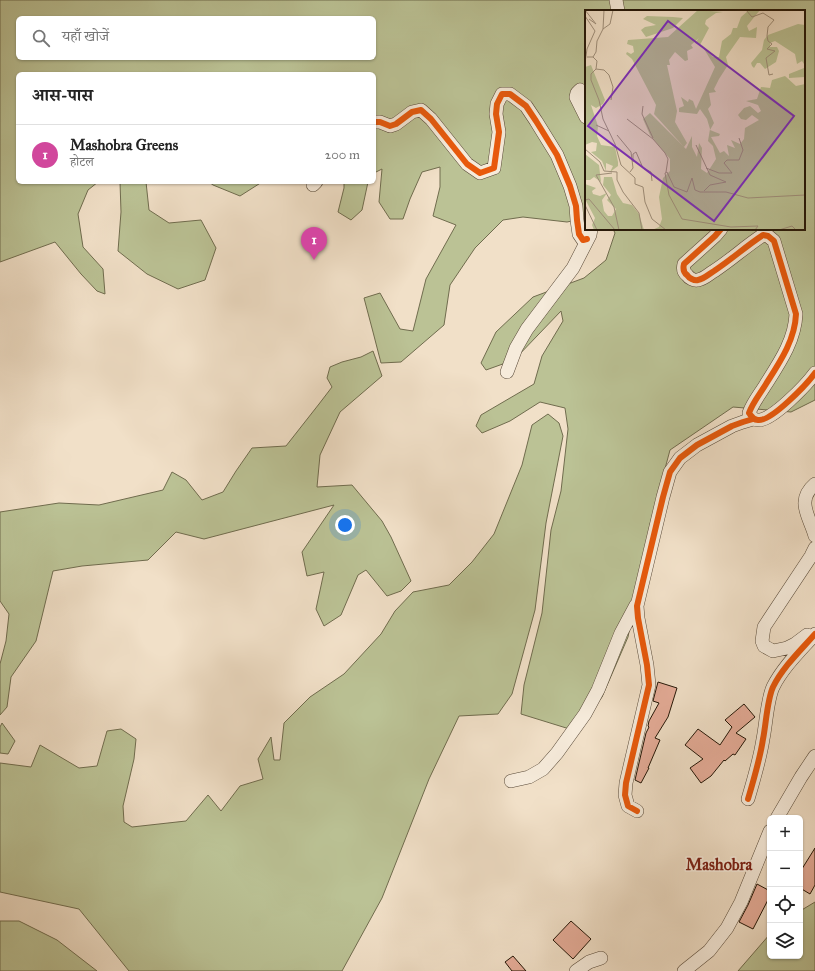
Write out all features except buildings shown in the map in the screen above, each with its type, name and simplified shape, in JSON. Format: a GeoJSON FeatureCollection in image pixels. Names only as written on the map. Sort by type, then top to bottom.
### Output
{"type":"FeatureCollection","features":[{"type":"Feature","properties":{"kind":"street"},"geometry":{"type":"LineString","coordinates":[[616,0],[618,10]]}},
{"type":"Feature","properties":{"kind":"street"},"geometry":{"type":"LineString","coordinates":[[585,93],[580,90],[576,97],[585,115]]}},
{"type":"Feature","properties":{"kind":"street"},"geometry":{"type":"LineString","coordinates":[[376,122],[390,126],[396,124],[412,112],[421,110],[431,119],[467,164],[480,173],[494,168],[499,132],[496,114],[497,104],[502,94],[510,94],[526,106],[557,156],[570,186],[576,206],[579,234],[583,240],[589,234]]}},
{"type":"Feature","properties":{"kind":"street"},"geometry":{"type":"LineString","coordinates":[[720,230],[684,264],[683,268],[685,274],[690,278],[697,280],[705,278],[756,239],[763,235],[768,236],[774,241],[796,314],[796,325],[783,356],[749,413],[753,419]]}},
{"type":"Feature","properties":{"kind":"street"},"geometry":{"type":"LineString","coordinates":[[507,372],[516,348],[527,329],[573,268],[589,234]]}},
{"type":"Feature","properties":{"kind":"street"},"geometry":{"type":"LineString","coordinates":[[636,811],[628,806],[625,795],[626,783],[649,685],[637,606],[670,472],[680,458],[697,445],[732,426],[753,419],[760,421],[768,418],[792,399],[815,373]]}},
{"type":"Feature","properties":{"kind":"street"},"geometry":{"type":"LineString","coordinates":[[814,532],[806,512],[804,502],[807,494],[815,484]]}},
{"type":"Feature","properties":{"kind":"street"},"geometry":{"type":"LineString","coordinates":[[815,548],[812,556],[764,627],[762,641],[764,646],[773,651],[787,648],[815,629]]}},
{"type":"Feature","properties":{"kind":"street"},"geometry":{"type":"LineString","coordinates":[[511,781],[528,777],[543,768],[570,736],[598,690],[621,633],[638,602]]}},
{"type":"Feature","properties":{"kind":"street"},"geometry":{"type":"LineString","coordinates":[[748,799],[762,747],[772,688],[786,667],[815,634]]}},
{"type":"Feature","properties":{"kind":"street"},"geometry":{"type":"LineString","coordinates":[[779,815],[815,756]]}},
{"type":"Feature","properties":{"kind":"street"},"geometry":{"type":"LineString","coordinates":[[684,971],[709,950],[727,928],[766,856]]}},
{"type":"Feature","properties":{"kind":"street"},"geometry":{"type":"LineString","coordinates":[[576,971],[589,962],[601,958]]}},
{"type":"Feature","properties":{"kind":"green space"},"geometry":{"type":"Polygon","coordinates":[[[0,0],[815,0],[815,400],[791,412],[733,407],[670,450],[650,525],[628,637],[602,697],[576,731],[521,714],[524,685],[542,613],[551,530],[561,491],[568,429],[565,408],[540,402],[510,421],[482,433],[476,426],[481,415],[534,384],[542,356],[563,321],[561,311],[514,360],[486,370],[481,363],[496,332],[533,297],[584,278],[606,260],[615,233],[614,230],[805,230],[805,10],[585,10],[585,218],[567,222],[523,217],[503,220],[475,248],[450,285],[444,325],[401,362],[381,363],[364,298],[380,293],[400,329],[413,331],[426,279],[456,225],[433,216],[440,187],[440,167],[422,172],[403,219],[390,219],[379,202],[382,169],[376,172],[376,72],[16,72],[16,184],[96,184],[88,190],[78,214],[83,247],[103,269],[105,294],[97,291],[55,242],[0,262],[0,0]]]}},
{"type":"Feature","properties":{"kind":"green space"},"geometry":{"type":"Polygon","coordinates":[[[120,184],[146,184],[149,210],[169,223],[201,220],[216,248],[205,280],[178,289],[147,274],[118,251],[121,212],[120,184]]]}},
{"type":"Feature","properties":{"kind":"green space"},"geometry":{"type":"Polygon","coordinates":[[[212,184],[259,184],[240,196],[212,184]]]}},
{"type":"Feature","properties":{"kind":"green space"},"geometry":{"type":"Polygon","coordinates":[[[344,184],[368,184],[362,210],[351,220],[338,212],[344,184]]]}},
{"type":"Feature","properties":{"kind":"green space"},"geometry":{"type":"Polygon","coordinates":[[[373,351],[382,376],[340,412],[320,455],[317,487],[352,485],[382,521],[411,581],[401,591],[387,596],[366,570],[358,575],[341,615],[324,626],[316,609],[324,572],[307,576],[302,552],[334,505],[204,539],[176,532],[148,560],[82,566],[53,571],[36,641],[11,677],[7,707],[0,715],[0,664],[6,641],[9,614],[0,601],[0,512],[59,503],[99,505],[163,490],[172,472],[186,480],[202,500],[223,492],[252,448],[286,446],[332,387],[327,378],[330,367],[361,357],[373,351]]]}},
{"type":"Feature","properties":{"kind":"green space"},"geometry":{"type":"Polygon","coordinates":[[[548,414],[559,423],[563,436],[546,523],[535,610],[512,694],[498,714],[459,716],[429,779],[382,898],[342,971],[129,971],[79,909],[0,892],[0,763],[31,767],[40,745],[79,768],[97,766],[107,731],[121,729],[136,739],[134,759],[123,806],[124,822],[132,827],[186,821],[208,795],[221,811],[240,786],[263,779],[258,759],[271,737],[274,760],[280,760],[284,723],[310,697],[344,674],[381,634],[395,611],[413,592],[449,585],[472,562],[494,534],[522,465],[532,425],[548,414]]]}},
{"type":"Feature","properties":{"kind":"green space"},"geometry":{"type":"Polygon","coordinates":[[[2,723],[15,741],[8,754],[0,753],[0,727],[2,723]]]}},
{"type":"Feature","properties":{"kind":"green space"},"geometry":{"type":"Polygon","coordinates":[[[815,902],[815,971],[738,971],[767,937],[767,959],[803,959],[803,909],[815,902]]]}},
{"type":"Feature","properties":{"kind":"green space"},"geometry":{"type":"Polygon","coordinates":[[[0,921],[19,921],[57,940],[97,971],[0,971],[0,921]]]}},
{"type":"Feature","properties":{"kind":"cycle path"},"geometry":{"type":"LineString","coordinates":[[376,122],[390,126],[396,124],[412,112],[421,110],[431,119],[467,164],[480,173],[494,168],[499,132],[496,114],[497,104],[502,94],[510,94],[526,106],[557,155],[570,186],[576,206],[579,234],[583,240],[587,239]]}},
{"type":"Feature","properties":{"kind":"cycle path"},"geometry":{"type":"LineString","coordinates":[[720,230],[684,264],[683,267],[686,274],[693,280],[702,279],[763,235],[768,236],[774,241],[796,314],[790,342],[749,413],[756,420],[764,419],[771,415],[780,409],[797,393],[815,373]]}},
{"type":"Feature","properties":{"kind":"cycle path"},"geometry":{"type":"LineString","coordinates":[[637,811],[628,806],[625,795],[626,783],[649,685],[637,606],[670,472],[680,458],[697,445],[732,426],[753,419]]}},
{"type":"Feature","properties":{"kind":"cycle path"},"geometry":{"type":"LineString","coordinates":[[748,799],[760,754],[768,705],[773,687],[787,666],[815,634]]}},
{"type":"Feature","properties":{"kind":"place","name":"Mashobra Greens"},"geometry":{"type":"Point","coordinates":[314,260]}},
{"type":"Feature","properties":{"kind":"district","name":"Mashobra"},"geometry":{"type":"Point","coordinates":[719,864]}}]}
